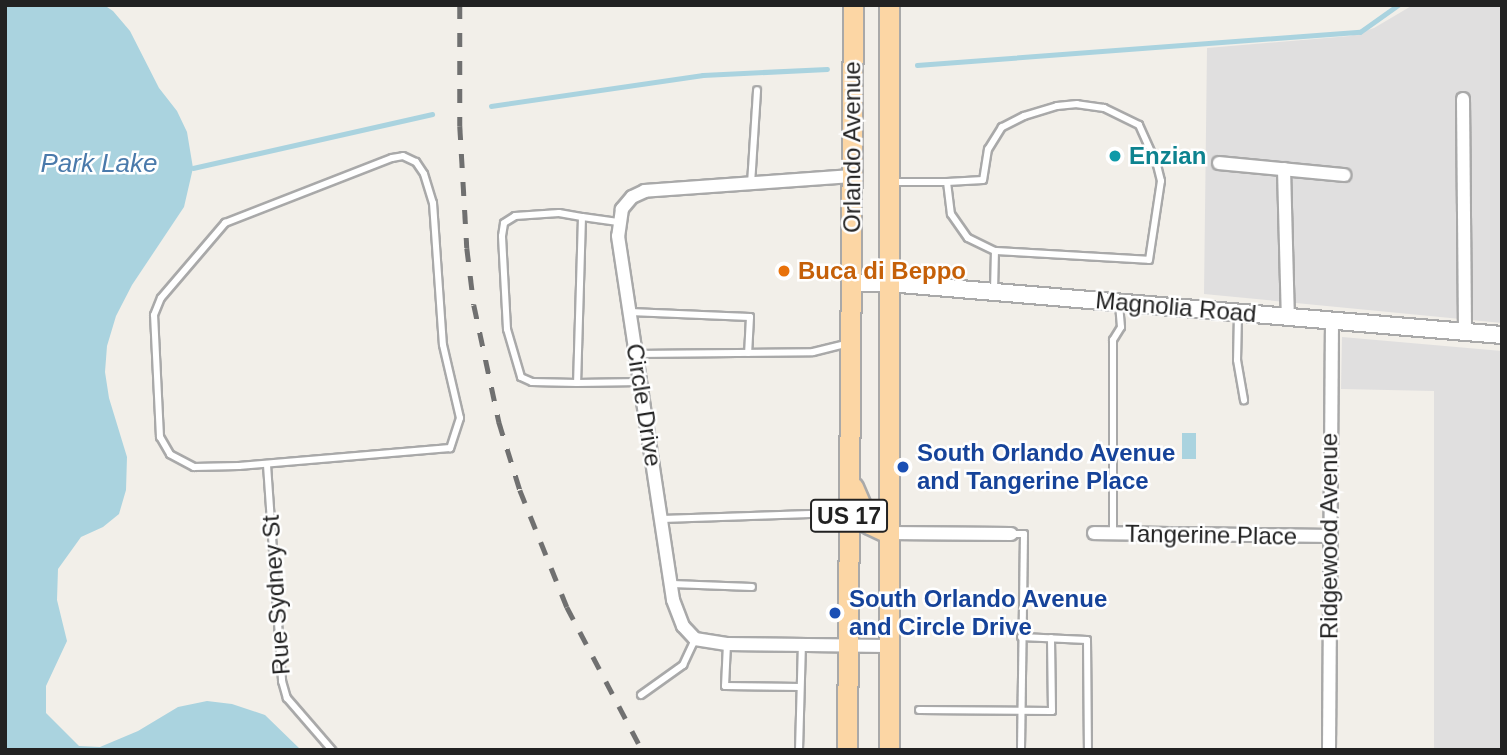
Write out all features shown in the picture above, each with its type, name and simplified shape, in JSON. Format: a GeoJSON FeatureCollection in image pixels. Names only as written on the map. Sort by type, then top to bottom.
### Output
{"type":"FeatureCollection","features":[{"type":"Feature","properties":{"kind":"main road","name":"Orlando Avenue"},"geometry":{"type":"LineString","coordinates":[[847,750],[853,5]]}},
{"type":"Feature","properties":{"kind":"main road","name":"Orlando Avenue"},"geometry":{"type":"LineString","coordinates":[[889,5],[887,646],[891,750]]}},
{"type":"Feature","properties":{"kind":"main road"},"geometry":{"type":"LineString","coordinates":[[849,477],[869,524],[888,533]]}},
{"type":"Feature","properties":{"kind":"street"},"geometry":{"type":"LineString","coordinates":[[1463,99],[1465,332]]}},
{"type":"Feature","properties":{"kind":"street"},"geometry":{"type":"LineString","coordinates":[[1219,163],[1344,175]]}},
{"type":"Feature","properties":{"kind":"street"},"geometry":{"type":"LineString","coordinates":[[1284,169],[1288,318]]}},
{"type":"Feature","properties":{"kind":"street"},"geometry":{"type":"LineString","coordinates":[[618,222],[622,209],[632,197],[645,191],[852,176]]}},
{"type":"Feature","properties":{"kind":"street","name":"Circle Drive"},"geometry":{"type":"LineString","coordinates":[[618,222],[673,600],[683,626],[695,639]]}},
{"type":"Feature","properties":{"kind":"street","name":"Magnolia Road"},"geometry":{"type":"LineString","coordinates":[[850,283],[889,283],[1502,335]]}},
{"type":"Feature","properties":{"kind":"street","name":"Ridgewood Avenue"},"geometry":{"type":"LineString","coordinates":[[1329,750],[1328,537],[1332,322]]}},
{"type":"Feature","properties":{"kind":"street"},"geometry":{"type":"LineString","coordinates":[[888,533],[1011,534]]}},
{"type":"Feature","properties":{"kind":"street","name":"Tangerine Place"},"geometry":{"type":"LineString","coordinates":[[1094,533],[1328,537]]}},
{"type":"Feature","properties":{"kind":"street"},"geometry":{"type":"LineString","coordinates":[[695,639],[727,644],[887,646]]}},
{"type":"Feature","properties":{"kind":"lane"},"geometry":{"type":"LineString","coordinates":[[751,184],[757,90]]}},
{"type":"Feature","properties":{"kind":"lane"},"geometry":{"type":"LineString","coordinates":[[889,182],[983,180],[988,149],[1002,127],[1057,106],[1077,104],[1104,108],[1139,125],[1153,153],[1161,181],[1149,260],[995,251],[968,238],[962,230],[951,214],[947,182]]}},
{"type":"Feature","properties":{"kind":"lane"},"geometry":{"type":"LineString","coordinates":[[404,156],[416,162],[424,174],[433,204],[443,345],[460,418],[450,448],[267,465],[194,467],[170,454],[160,437],[154,315],[161,298],[225,223],[392,158],[404,156]]}},
{"type":"Feature","properties":{"kind":"lane"},"geometry":{"type":"LineString","coordinates":[[618,222],[530,212],[514,216],[504,223],[502,236],[507,329],[521,377],[532,382],[641,382]]}},
{"type":"Feature","properties":{"kind":"lane"},"geometry":{"type":"LineString","coordinates":[[577,383],[582,216]]}},
{"type":"Feature","properties":{"kind":"lane"},"geometry":{"type":"LineString","coordinates":[[994,292],[995,251]]}},
{"type":"Feature","properties":{"kind":"lane"},"geometry":{"type":"LineString","coordinates":[[1113,534],[1113,340],[1121,327],[1119,302]]}},
{"type":"Feature","properties":{"kind":"lane"},"geometry":{"type":"LineString","coordinates":[[630,312],[750,317],[748,353]]}},
{"type":"Feature","properties":{"kind":"lane"},"geometry":{"type":"LineString","coordinates":[[1238,313],[1237,360],[1244,400]]}},
{"type":"Feature","properties":{"kind":"lane"},"geometry":{"type":"LineString","coordinates":[[636,354],[813,352],[850,342]]}},
{"type":"Feature","properties":{"kind":"lane","name":"Rue Sydney St"},"geometry":{"type":"LineString","coordinates":[[267,465],[282,681],[288,698],[332,750]]}},
{"type":"Feature","properties":{"kind":"lane"},"geometry":{"type":"LineString","coordinates":[[662,519],[849,513]]}},
{"type":"Feature","properties":{"kind":"lane"},"geometry":{"type":"LineString","coordinates":[[1011,534],[1024,534],[1021,750]]}},
{"type":"Feature","properties":{"kind":"lane"},"geometry":{"type":"LineString","coordinates":[[672,584],[752,587]]}},
{"type":"Feature","properties":{"kind":"lane"},"geometry":{"type":"LineString","coordinates":[[1021,637],[1087,640],[1088,750]]}},
{"type":"Feature","properties":{"kind":"lane"},"geometry":{"type":"LineString","coordinates":[[919,710],[1052,711],[1051,638]]}},
{"type":"Feature","properties":{"kind":"lane"},"geometry":{"type":"LineString","coordinates":[[641,695],[683,666],[695,639]]}},
{"type":"Feature","properties":{"kind":"lane"},"geometry":{"type":"LineString","coordinates":[[727,644],[724,686],[800,687]]}},
{"type":"Feature","properties":{"kind":"lane"},"geometry":{"type":"LineString","coordinates":[[799,750],[802,645]]}},
{"type":"Feature","properties":{"kind":"shaded area"},"geometry":{"type":"Polygon","coordinates":[[[1413,5],[1502,5],[1502,323],[1204,294],[1207,48],[1350,36],[1374,28],[1413,5]]]}},
{"type":"Feature","properties":{"kind":"shaded area"},"geometry":{"type":"Polygon","coordinates":[[[1342,337],[1502,351],[1502,750],[1434,750],[1434,391],[1341,389],[1342,337]]]}},
{"type":"Feature","properties":{"kind":"water","name":"Park Lake"},"geometry":{"type":"Polygon","coordinates":[[[5,5],[104,5],[113,11],[130,31],[159,88],[177,111],[187,132],[193,168],[184,207],[132,285],[116,316],[107,346],[105,372],[109,398],[127,457],[126,490],[119,514],[103,527],[81,537],[58,569],[57,600],[67,641],[46,686],[46,713],[79,746],[100,747],[138,731],[178,707],[207,701],[232,704],[265,715],[301,750],[5,750],[5,5]]]}},
{"type":"Feature","properties":{"kind":"water"},"geometry":{"type":"Polygon","coordinates":[[[1182,433],[1196,433],[1196,459],[1182,459],[1182,433]]]}},
{"type":"Feature","properties":{"kind":"waterway"},"geometry":{"type":"LineString","coordinates":[[917,65],[1360,32],[1398,5]]}},
{"type":"Feature","properties":{"kind":"waterway"},"geometry":{"type":"LineString","coordinates":[[491,106],[703,75],[827,69]]}},
{"type":"Feature","properties":{"kind":"waterway"},"geometry":{"type":"LineString","coordinates":[[193,168],[432,114]]}},
{"type":"Feature","properties":{"kind":"railway"},"geometry":{"type":"LineString","coordinates":[[460,5],[460,126],[467,248],[474,305],[499,422],[520,490],[567,607],[642,750]]}},
{"type":"Feature","properties":{"kind":"place","name":"Enzian"},"geometry":{"type":"Point","coordinates":[1115,156]}},
{"type":"Feature","properties":{"kind":"place","name":"Buca di Beppo"},"geometry":{"type":"Point","coordinates":[784,271]}},
{"type":"Feature","properties":{"kind":"place","name":"South Orlando Avenue and Tangerine Place"},"geometry":{"type":"Point","coordinates":[903,467]}},
{"type":"Feature","properties":{"kind":"place","name":"South Orlando Avenue and Circle Drive"},"geometry":{"type":"Point","coordinates":[835,613]}}]}
